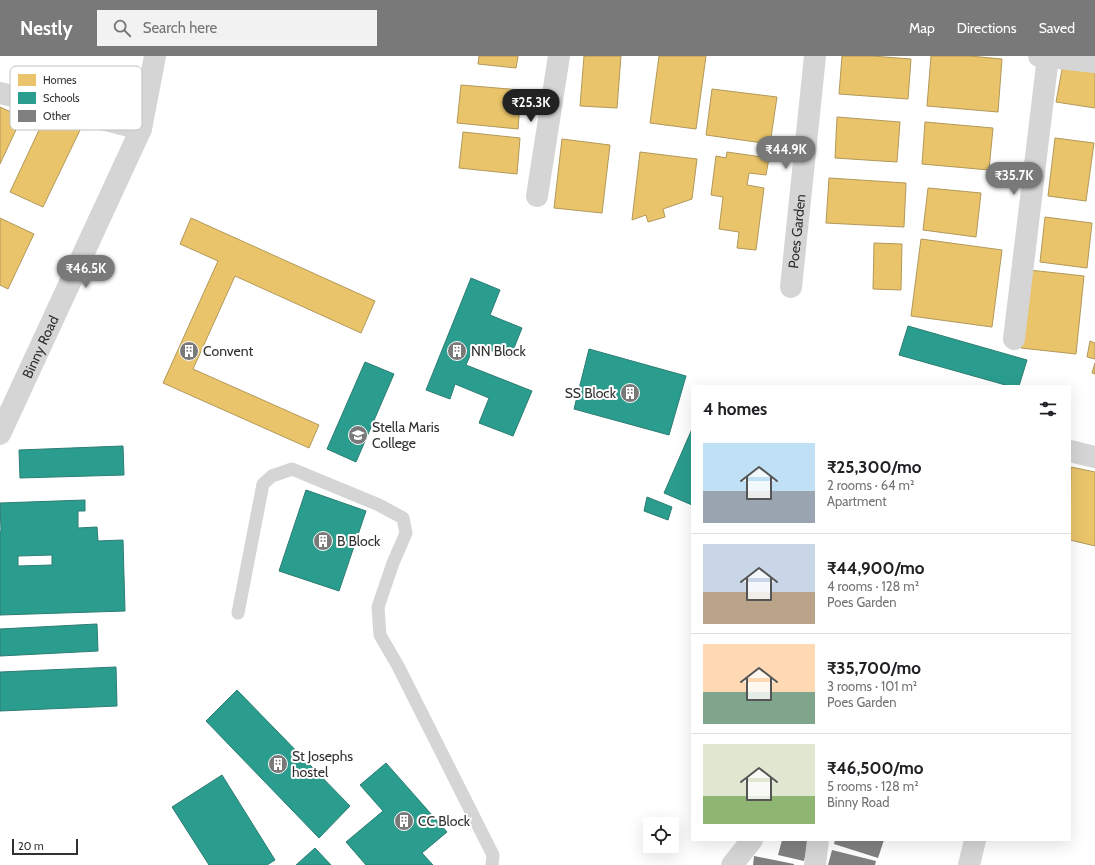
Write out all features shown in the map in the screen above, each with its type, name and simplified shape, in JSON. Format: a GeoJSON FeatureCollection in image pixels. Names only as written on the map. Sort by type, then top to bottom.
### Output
{"type":"FeatureCollection","features":[{"type":"Feature","properties":{"kind":"street"},"geometry":{"type":"LineString","coordinates":[[142,125],[155,56]]}},
{"type":"Feature","properties":{"kind":"street"},"geometry":{"type":"LineString","coordinates":[[537,196],[559,56]]}},
{"type":"Feature","properties":{"kind":"street","name":"Poes Garden"},"geometry":{"type":"LineString","coordinates":[[791,287],[815,56]]}},
{"type":"Feature","properties":{"kind":"street"},"geometry":{"type":"LineString","coordinates":[[1014,339],[1043,57],[1095,62]]}},
{"type":"Feature","properties":{"kind":"street"},"geometry":{"type":"LineString","coordinates":[[0,92],[10,95]]}},
{"type":"Feature","properties":{"kind":"street","name":"Binny Road"},"geometry":{"type":"LineString","coordinates":[[0,434],[141,130]]}},
{"type":"Feature","properties":{"kind":"street"},"geometry":{"type":"LineString","coordinates":[[1071,451],[1095,457]]}},
{"type":"Feature","properties":{"kind":"street"},"geometry":{"type":"LineString","coordinates":[[732,865],[751,841]]}},
{"type":"Feature","properties":{"kind":"street"},"geometry":{"type":"LineString","coordinates":[[814,865],[818,841]]}},
{"type":"Feature","properties":{"kind":"street"},"geometry":{"type":"LineString","coordinates":[[969,865],[975,841]]}},
{"type":"Feature","properties":{"kind":"lane"},"geometry":{"type":"LineString","coordinates":[[238,613],[264,484],[272,476],[292,469],[379,505],[403,518],[406,533],[393,563],[378,607],[380,635],[401,673],[493,855],[492,865]]}},
{"type":"Feature","properties":{"kind":"building: Homes"},"geometry":{"type":"Polygon","coordinates":[[[479,56],[518,56],[516,68],[478,64],[479,56]]]}},
{"type":"Feature","properties":{"kind":"building: Homes"},"geometry":{"type":"Polygon","coordinates":[[[584,56],[621,56],[617,108],[580,106],[584,56]]]}},
{"type":"Feature","properties":{"kind":"building: Homes"},"geometry":{"type":"Polygon","coordinates":[[[659,56],[706,56],[696,129],[650,123],[659,56]]]}},
{"type":"Feature","properties":{"kind":"building: Homes"},"geometry":{"type":"Polygon","coordinates":[[[842,56],[872,56],[911,59],[908,99],[839,94],[842,56]]]}},
{"type":"Feature","properties":{"kind":"building: Homes"},"geometry":{"type":"Polygon","coordinates":[[[931,56],[970,56],[1002,59],[998,112],[927,106],[931,56]]]}},
{"type":"Feature","properties":{"kind":"building: Homes"},"geometry":{"type":"Polygon","coordinates":[[[1063,64],[1095,70],[1095,108],[1056,102],[1063,64]]]}},
{"type":"Feature","properties":{"kind":"building: Homes"},"geometry":{"type":"Polygon","coordinates":[[[461,85],[521,90],[518,129],[457,123],[461,85]]]}},
{"type":"Feature","properties":{"kind":"building: Homes"},"geometry":{"type":"Polygon","coordinates":[[[712,89],[777,97],[770,144],[706,135],[712,89]]]}},
{"type":"Feature","properties":{"kind":"building: Homes"},"geometry":{"type":"Polygon","coordinates":[[[0,107],[10,112],[10,130],[16,130],[0,164],[0,107]]]}},
{"type":"Feature","properties":{"kind":"building: Homes"},"geometry":{"type":"Polygon","coordinates":[[[837,117],[900,122],[897,162],[835,158],[837,117]]]}},
{"type":"Feature","properties":{"kind":"building: Homes"},"geometry":{"type":"Polygon","coordinates":[[[925,122],[993,128],[989,170],[922,164],[925,122]]]}},
{"type":"Feature","properties":{"kind":"building: Homes"},"geometry":{"type":"Polygon","coordinates":[[[39,130],[80,130],[43,207],[10,192],[39,130]]]}},
{"type":"Feature","properties":{"kind":"building: Homes"},"geometry":{"type":"Polygon","coordinates":[[[463,132],[520,138],[517,174],[459,168],[463,132]]]}},
{"type":"Feature","properties":{"kind":"building: Homes"},"geometry":{"type":"Polygon","coordinates":[[[1055,138],[1094,143],[1086,201],[1048,196],[1055,138]]]}},
{"type":"Feature","properties":{"kind":"building: Homes"},"geometry":{"type":"Polygon","coordinates":[[[562,139],[610,145],[602,213],[554,208],[562,139]]]}},
{"type":"Feature","properties":{"kind":"building: Homes"},"geometry":{"type":"Polygon","coordinates":[[[640,152],[697,159],[692,199],[663,209],[665,217],[648,222],[646,215],[632,220],[640,152]]]}},
{"type":"Feature","properties":{"kind":"building: Homes"},"geometry":{"type":"Polygon","coordinates":[[[727,152],[769,158],[766,175],[749,173],[747,185],[764,188],[756,250],[737,248],[739,232],[719,229],[723,197],[711,195],[716,156],[726,158],[727,152]]]}},
{"type":"Feature","properties":{"kind":"building: Homes"},"geometry":{"type":"Polygon","coordinates":[[[829,178],[906,183],[904,227],[826,223],[829,178]]]}},
{"type":"Feature","properties":{"kind":"building: Homes"},"geometry":{"type":"Polygon","coordinates":[[[928,188],[981,193],[976,237],[923,230],[928,188]]]}},
{"type":"Feature","properties":{"kind":"building: Homes"},"geometry":{"type":"Polygon","coordinates":[[[1045,217],[1092,223],[1087,268],[1040,262],[1045,217]]]}},
{"type":"Feature","properties":{"kind":"building: Homes"},"geometry":{"type":"Polygon","coordinates":[[[0,218],[34,234],[8,289],[0,285],[0,218]]]}},
{"type":"Feature","properties":{"kind":"building: Homes","name":"Convent"},"geometry":{"type":"Polygon","coordinates":[[[191,218],[375,301],[361,333],[235,276],[193,369],[319,425],[309,448],[163,383],[218,261],[180,244],[191,218]]]}},
{"type":"Feature","properties":{"kind":"building: Homes"},"geometry":{"type":"Polygon","coordinates":[[[921,239],[1002,250],[992,327],[911,316],[921,239]]]}},
{"type":"Feature","properties":{"kind":"building: Homes"},"geometry":{"type":"Polygon","coordinates":[[[874,243],[902,244],[901,290],[873,289],[874,243]]]}},
{"type":"Feature","properties":{"kind":"building: Homes"},"geometry":{"type":"Polygon","coordinates":[[[1029,270],[1084,276],[1076,354],[1021,348],[1029,270]]]}},
{"type":"Feature","properties":{"kind":"building: Homes"},"geometry":{"type":"Polygon","coordinates":[[[1090,341],[1095,343],[1095,359],[1087,357],[1090,341]]]}},
{"type":"Feature","properties":{"kind":"building: Homes"},"geometry":{"type":"Polygon","coordinates":[[[1095,363],[1095,374],[1092,373],[1095,363]]]}},
{"type":"Feature","properties":{"kind":"building: Homes"},"geometry":{"type":"Polygon","coordinates":[[[1071,467],[1095,472],[1095,546],[1071,540],[1071,467]]]}},
{"type":"Feature","properties":{"kind":"building: Schools","name":"NN Block"},"geometry":{"type":"Polygon","coordinates":[[[471,278],[500,290],[490,315],[522,328],[510,358],[475,344],[466,365],[532,391],[513,436],[479,423],[489,398],[455,384],[450,399],[426,390],[471,278]]]}},
{"type":"Feature","properties":{"kind":"building: Schools"},"geometry":{"type":"Polygon","coordinates":[[[908,326],[1027,360],[1019,385],[1005,385],[899,355],[908,326]]]}},
{"type":"Feature","properties":{"kind":"building: Schools","name":"SS Block"},"geometry":{"type":"Polygon","coordinates":[[[589,349],[686,376],[669,435],[574,409],[589,349]]]}},
{"type":"Feature","properties":{"kind":"building: Schools"},"geometry":{"type":"Polygon","coordinates":[[[365,362],[394,374],[356,462],[327,449],[365,362]]]}},
{"type":"Feature","properties":{"kind":"building: Schools"},"geometry":{"type":"Polygon","coordinates":[[[691,431],[691,505],[664,493],[691,431]]]}},
{"type":"Feature","properties":{"kind":"building: Schools"},"geometry":{"type":"Polygon","coordinates":[[[123,446],[124,475],[20,478],[19,450],[123,446]]]}},
{"type":"Feature","properties":{"kind":"building: Schools","name":"B Block"},"geometry":{"type":"Polygon","coordinates":[[[306,490],[366,511],[339,591],[279,571],[306,490]]]}},
{"type":"Feature","properties":{"kind":"building: Schools"},"geometry":{"type":"Polygon","coordinates":[[[647,497],[672,507],[668,520],[644,511],[647,497]]]}},
{"type":"Feature","properties":{"kind":"building: Schools"},"geometry":{"type":"Polygon","coordinates":[[[85,500],[85,511],[78,511],[78,528],[97,527],[98,541],[123,540],[125,611],[0,615],[0,503],[85,500]],[[52,555],[18,556],[18,566],[52,565],[52,555]]]}},
{"type":"Feature","properties":{"kind":"building: Schools"},"geometry":{"type":"Polygon","coordinates":[[[97,624],[98,651],[0,656],[0,629],[97,624]]]}},
{"type":"Feature","properties":{"kind":"building: Schools"},"geometry":{"type":"Polygon","coordinates":[[[116,667],[117,706],[0,711],[0,672],[116,667]]]}},
{"type":"Feature","properties":{"kind":"building: Schools","name":"St Josephs hostel"},"geometry":{"type":"Polygon","coordinates":[[[237,690],[350,806],[319,838],[206,721],[237,690]]]}},
{"type":"Feature","properties":{"kind":"building: Schools","name":"CC Block"},"geometry":{"type":"Polygon","coordinates":[[[386,763],[447,832],[422,853],[433,865],[366,865],[346,842],[383,811],[360,785],[386,763]]]}},
{"type":"Feature","properties":{"kind":"building: Schools"},"geometry":{"type":"Polygon","coordinates":[[[222,775],[275,860],[267,865],[209,865],[172,807],[222,775]]]}},
{"type":"Feature","properties":{"kind":"building: Schools"},"geometry":{"type":"Polygon","coordinates":[[[315,848],[331,865],[296,865],[315,848]]]}},
{"type":"Feature","properties":{"kind":"building: Other"},"geometry":{"type":"Polygon","coordinates":[[[782,841],[809,841],[804,861],[778,855],[782,841]]]}},
{"type":"Feature","properties":{"kind":"building: Other"},"geometry":{"type":"Polygon","coordinates":[[[835,841],[884,841],[878,858],[834,844],[835,841]]]}},
{"type":"Feature","properties":{"kind":"building: Other"},"geometry":{"type":"Polygon","coordinates":[[[832,850],[876,861],[875,865],[828,865],[832,850]]]}},
{"type":"Feature","properties":{"kind":"building: Other"},"geometry":{"type":"Polygon","coordinates":[[[754,856],[794,864],[794,865],[753,865],[754,856]]]}},
{"type":"Feature","properties":{"kind":"place","name":"Convent"},"geometry":{"type":"Point","coordinates":[189,351]}},
{"type":"Feature","properties":{"kind":"place","name":"NN Block"},"geometry":{"type":"Point","coordinates":[457,351]}},
{"type":"Feature","properties":{"kind":"place","name":"SS Block"},"geometry":{"type":"Point","coordinates":[630,393]}},
{"type":"Feature","properties":{"kind":"place","name":"Stella Maris College"},"geometry":{"type":"Point","coordinates":[358,435]}},
{"type":"Feature","properties":{"kind":"place","name":"B Block"},"geometry":{"type":"Point","coordinates":[323,541]}},
{"type":"Feature","properties":{"kind":"place","name":"St Josephs hostel"},"geometry":{"type":"Point","coordinates":[278,764]}},
{"type":"Feature","properties":{"kind":"place","name":"CC Block"},"geometry":{"type":"Point","coordinates":[404,821]}}]}
